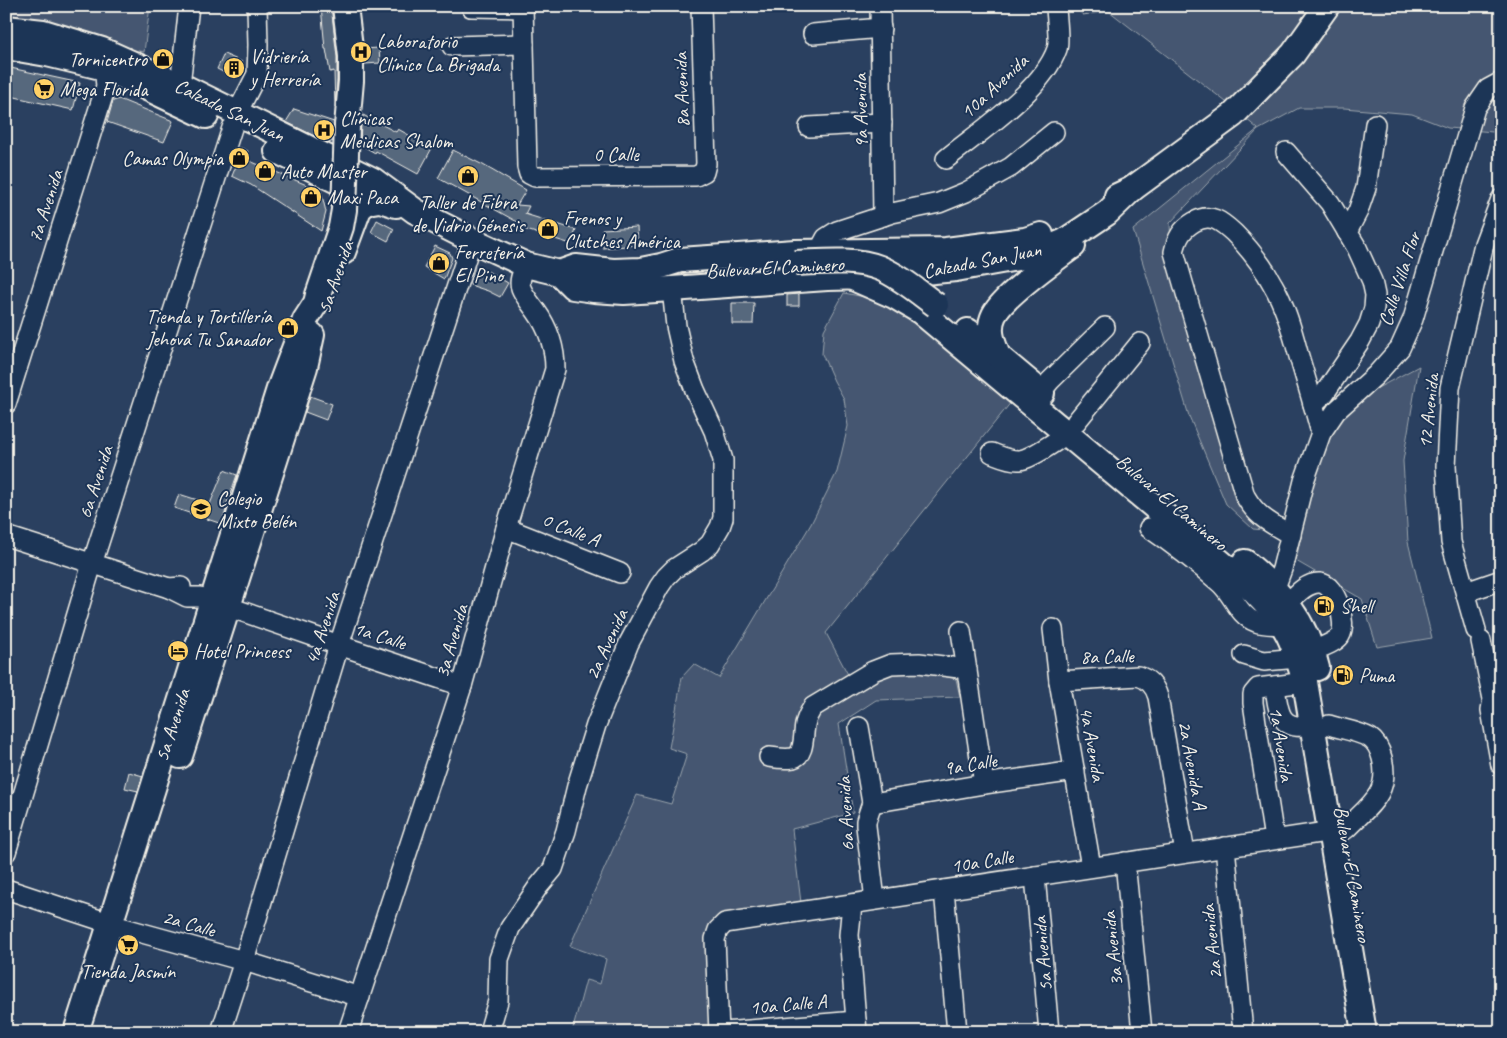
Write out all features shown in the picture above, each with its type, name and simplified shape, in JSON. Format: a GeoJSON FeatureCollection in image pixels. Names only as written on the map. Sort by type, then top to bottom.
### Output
{"type":"FeatureCollection","features":[{"type":"Feature","properties":{"kind":"main road","name":"5a Avenida"},"geometry":{"type":"LineString","coordinates":[[297,364],[306,320],[317,299],[341,227],[344,210],[351,72],[346,6]]}},
{"type":"Feature","properties":{"kind":"main road"},"geometry":{"type":"LineString","coordinates":[[998,356],[991,337],[993,316],[1013,293],[1122,209],[1132,189],[1233,115],[1293,54],[1327,6]]}},
{"type":"Feature","properties":{"kind":"main road","name":"Calzada San Juan"},"geometry":{"type":"LineString","coordinates":[[6,28],[43,32],[235,121],[373,180],[415,211],[526,265],[559,274],[573,287],[624,292],[822,278],[851,278],[956,269],[1029,256],[1065,241],[1108,214],[1132,189]]}},
{"type":"Feature","properties":{"kind":"main road","name":"Calzada San Juan"},"geometry":{"type":"LineString","coordinates":[[6,47],[47,54],[104,59],[180,85],[235,121],[335,180],[365,195],[415,211]]}},
{"type":"Feature","properties":{"kind":"main road","name":"5a Avenida"},"geometry":{"type":"LineString","coordinates":[[297,364],[334,236],[339,212],[339,189],[335,180]]}},
{"type":"Feature","properties":{"kind":"main road","name":"Calzada San Juan"},"geometry":{"type":"LineString","coordinates":[[559,274],[576,267],[613,271],[641,270],[680,260],[824,251],[946,250],[1025,240],[1070,224],[1102,204],[1132,189]]}},
{"type":"Feature","properties":{"kind":"main road","name":"5a Avenida"},"geometry":{"type":"LineString","coordinates":[[92,1032],[117,925],[213,602],[297,364],[359,209],[367,202],[379,200]]}},
{"type":"Feature","properties":{"kind":"main road"},"geometry":{"type":"LineString","coordinates":[[822,278],[824,251]]}},
{"type":"Feature","properties":{"kind":"main road","name":"Bulevar El Caminero"},"geometry":{"type":"LineString","coordinates":[[662,266],[680,271],[795,263],[841,262],[880,268],[899,278],[936,305],[1041,392],[1071,428]]}},
{"type":"Feature","properties":{"kind":"main road","name":"Bulevar El Caminero"},"geometry":{"type":"LineString","coordinates":[[851,278],[894,296],[920,312],[1071,428],[1242,580],[1277,605],[1321,681],[1321,725],[1338,830],[1352,913],[1380,1032]]}},
{"type":"Feature","properties":{"kind":"main road","name":"Bulevar El Caminero"},"geometry":{"type":"LineString","coordinates":[[1306,654],[1305,682],[1321,725]]}},
{"type":"Feature","properties":{"kind":"main road","name":"Bulevar El Caminero"},"geometry":{"type":"LineString","coordinates":[[1352,913],[1364,1032]]}},
{"type":"Feature","properties":{"kind":"main road","name":"5a Avenida"},"geometry":{"type":"LineString","coordinates":[[76,1032],[117,925]]}},
{"type":"Feature","properties":{"kind":"street"},"geometry":{"type":"LineString","coordinates":[[180,85],[189,6]]}},
{"type":"Feature","properties":{"kind":"street","name":"6a Avenida"},"geometry":{"type":"LineString","coordinates":[[6,852],[92,564],[235,121],[257,74],[256,6]]}},
{"type":"Feature","properties":{"kind":"street","name":"8a Avenida"},"geometry":{"type":"LineString","coordinates":[[701,6],[706,164],[704,172]]}},
{"type":"Feature","properties":{"kind":"street","name":"9a Avenida"},"geometry":{"type":"LineString","coordinates":[[880,6],[883,216]]}},
{"type":"Feature","properties":{"kind":"street","name":"10a Avenida"},"geometry":{"type":"LineString","coordinates":[[946,159],[1003,113],[1038,79],[1058,47],[1056,6]]}},
{"type":"Feature","properties":{"kind":"street"},"geometry":{"type":"LineString","coordinates":[[452,46],[524,44],[523,7],[471,7]]}},
{"type":"Feature","properties":{"kind":"street"},"geometry":{"type":"LineString","coordinates":[[813,34],[881,28]]}},
{"type":"Feature","properties":{"kind":"street","name":"0 Calle"},"geometry":{"type":"LineString","coordinates":[[524,44],[527,167],[529,174],[535,177],[696,176],[704,172]]}},
{"type":"Feature","properties":{"kind":"street","name":"7a Avenida"},"geometry":{"type":"LineString","coordinates":[[6,404],[106,86],[104,59]]}},
{"type":"Feature","properties":{"kind":"street","name":"Calle Villa Flor"},"geometry":{"type":"LineString","coordinates":[[1277,605],[1282,569],[1304,481],[1321,433],[1336,411],[1376,375],[1400,348],[1413,319],[1475,108],[1488,89],[1501,82]]}},
{"type":"Feature","properties":{"kind":"street"},"geometry":{"type":"LineString","coordinates":[[808,127],[882,123]]}},
{"type":"Feature","properties":{"kind":"street"},"geometry":{"type":"LineString","coordinates":[[1347,232],[1358,211],[1366,188],[1375,124]]}},
{"type":"Feature","properties":{"kind":"street"},"geometry":{"type":"LineString","coordinates":[[824,251],[826,238],[832,234],[892,213],[939,203],[966,192],[1011,167],[1054,132]]}},
{"type":"Feature","properties":{"kind":"street"},"geometry":{"type":"LineString","coordinates":[[1286,152],[1330,204],[1357,248],[1372,282],[1375,295],[1374,308],[1369,324],[1360,341],[1324,394],[1313,404]]}},
{"type":"Feature","properties":{"kind":"street","name":"12 Avenida"},"geometry":{"type":"LineString","coordinates":[[1497,696],[1451,542],[1446,466],[1450,388],[1484,244],[1501,199]]}},
{"type":"Feature","properties":{"kind":"street"},"geometry":{"type":"LineString","coordinates":[[1291,534],[1260,517],[1251,508],[1245,496],[1174,252],[1176,242],[1188,226],[1205,217],[1215,219],[1241,240],[1260,264],[1274,286],[1285,311],[1321,433]]}},
{"type":"Feature","properties":{"kind":"street","name":"4a Avenida"},"geometry":{"type":"LineString","coordinates":[[221,1032],[340,645],[472,240]]}},
{"type":"Feature","properties":{"kind":"street","name":"3a Avenida"},"geometry":{"type":"LineString","coordinates":[[348,1032],[462,686],[506,528],[556,369],[550,334],[542,318],[521,287],[520,280],[526,265]]}},
{"type":"Feature","properties":{"kind":"street","name":"2a Avenida"},"geometry":{"type":"LineString","coordinates":[[489,1032],[498,1001],[499,959],[510,928],[538,887],[553,869],[566,831],[577,786],[596,725],[629,642],[663,582],[674,569],[710,544],[716,536],[723,518],[723,460],[714,431],[684,361],[676,326],[672,289]]}},
{"type":"Feature","properties":{"kind":"street"},"geometry":{"type":"LineString","coordinates":[[1041,392],[1105,327]]}},
{"type":"Feature","properties":{"kind":"street"},"geometry":{"type":"LineString","coordinates":[[992,453],[1021,460],[1053,444],[1071,428],[1140,343]]}},
{"type":"Feature","properties":{"kind":"street","name":"0 Calle A"},"geometry":{"type":"LineString","coordinates":[[506,528],[620,573]]}},
{"type":"Feature","properties":{"kind":"street"},"geometry":{"type":"LineString","coordinates":[[1150,528],[1180,549],[1222,585],[1235,604],[1247,617],[1257,623],[1277,605],[1310,585],[1319,582],[1326,585],[1332,591],[1339,606],[1343,622],[1342,634],[1338,638],[1306,654],[1264,661],[1244,655]]}},
{"type":"Feature","properties":{"kind":"street","name":"1a Calle"},"geometry":{"type":"LineString","coordinates":[[6,536],[169,588],[180,587],[190,590],[213,602],[462,686]]}},
{"type":"Feature","properties":{"kind":"street"},"geometry":{"type":"LineString","coordinates":[[1466,592],[1501,580]]}},
{"type":"Feature","properties":{"kind":"street","name":"4a Avenida"},"geometry":{"type":"LineString","coordinates":[[1053,629],[1059,681],[1091,867]]}},
{"type":"Feature","properties":{"kind":"street"},"geometry":{"type":"LineString","coordinates":[[961,631],[984,784]]}},
{"type":"Feature","properties":{"kind":"street"},"geometry":{"type":"LineString","coordinates":[[768,757],[796,757],[801,749],[807,716],[813,707],[873,671],[890,664],[905,662],[937,664],[967,669]]}},
{"type":"Feature","properties":{"kind":"street","name":"8a Calle"},"geometry":{"type":"LineString","coordinates":[[1059,681],[1138,676],[1144,678],[1153,686]]}},
{"type":"Feature","properties":{"kind":"street","name":"1a Avenida"},"geometry":{"type":"LineString","coordinates":[[1271,835],[1253,694],[1258,688],[1305,682]]}},
{"type":"Feature","properties":{"kind":"street","name":"2a Avenida A"},"geometry":{"type":"LineString","coordinates":[[1153,686],[1158,697],[1185,853]]}},
{"type":"Feature","properties":{"kind":"street"},"geometry":{"type":"LineString","coordinates":[[1271,835],[1338,830],[1375,800],[1384,782],[1381,753],[1374,741],[1368,737],[1321,725],[1301,728],[1287,723],[1282,718],[1277,705],[1275,686]]}},
{"type":"Feature","properties":{"kind":"street"},"geometry":{"type":"LineString","coordinates":[[1497,696],[1491,710],[1501,765]]}},
{"type":"Feature","properties":{"kind":"street","name":"6a Avenida"},"geometry":{"type":"LineString","coordinates":[[858,727],[872,803],[866,826],[875,900]]}},
{"type":"Feature","properties":{"kind":"street","name":"9a Calle"},"geometry":{"type":"LineString","coordinates":[[872,803],[1075,771]]}},
{"type":"Feature","properties":{"kind":"street","name":"10a Calle"},"geometry":{"type":"LineString","coordinates":[[719,1032],[715,939],[718,930],[725,923],[1247,844],[1271,835]]}},
{"type":"Feature","properties":{"kind":"street","name":"2a Avenida"},"geometry":{"type":"LineString","coordinates":[[1225,847],[1243,1032]]}},
{"type":"Feature","properties":{"kind":"street","name":"3a Avenida"},"geometry":{"type":"LineString","coordinates":[[1125,862],[1142,1032]]}},
{"type":"Feature","properties":{"kind":"street","name":"5a Avenida"},"geometry":{"type":"LineString","coordinates":[[1035,876],[1050,1032]]}},
{"type":"Feature","properties":{"kind":"street","name":"2a Calle"},"geometry":{"type":"LineString","coordinates":[[6,889],[117,925],[244,961],[360,997]]}},
{"type":"Feature","properties":{"kind":"street"},"geometry":{"type":"LineString","coordinates":[[944,890],[957,1032]]}},
{"type":"Feature","properties":{"kind":"street"},"geometry":{"type":"LineString","coordinates":[[852,904],[849,934],[857,1026]]}},
{"type":"Feature","properties":{"kind":"street","name":"10a Calle A"},"geometry":{"type":"LineString","coordinates":[[724,1032],[857,1026]]}},
{"type":"Feature","properties":{"kind":"shaded area"},"geometry":{"type":"Polygon","coordinates":[[[6,6],[150,6],[144,52],[57,36],[6,24],[6,6]]]}},
{"type":"Feature","properties":{"kind":"shaded area"},"geometry":{"type":"Polygon","coordinates":[[[1073,6],[1501,6],[1501,129],[1493,132],[1448,128],[1412,114],[1344,108],[1299,108],[1258,130],[1170,223],[1171,249],[1253,505],[1275,531],[1253,529],[1226,504],[1189,416],[1133,230],[1258,129],[1109,11],[1083,15],[1073,6]]]}},
{"type":"Feature","properties":{"kind":"shaded area"},"geometry":{"type":"Polygon","coordinates":[[[844,293],[875,299],[905,311],[1012,401],[826,633],[853,684],[904,667],[956,679],[960,697],[876,700],[839,724],[853,813],[792,829],[802,911],[715,927],[711,1032],[572,1032],[586,980],[600,984],[606,959],[570,946],[637,795],[671,804],[687,754],[669,748],[682,677],[694,664],[719,678],[811,524],[837,472],[848,426],[844,399],[822,354],[824,330],[844,293]]]}},
{"type":"Feature","properties":{"kind":"shaded area"},"geometry":{"type":"Polygon","coordinates":[[[1419,366],[1403,461],[1408,542],[1432,638],[1377,647],[1362,599],[1296,561],[1314,467],[1329,427],[1357,399],[1419,366]]]}},
{"type":"Feature","properties":{"kind":"building"},"geometry":{"type":"Polygon","coordinates":[[[321,6],[331,6],[337,57],[335,108],[334,71],[330,72],[325,49],[321,6]]]}},
{"type":"Feature","properties":{"kind":"building"},"geometry":{"type":"Polygon","coordinates":[[[379,48],[380,63],[365,64],[364,49],[379,48]]]}},
{"type":"Feature","properties":{"kind":"building"},"geometry":{"type":"Polygon","coordinates":[[[224,54],[242,62],[235,78],[217,69],[224,54]]]}},
{"type":"Feature","properties":{"kind":"building"},"geometry":{"type":"Polygon","coordinates":[[[6,67],[80,83],[73,110],[6,95],[6,67]]]}},
{"type":"Feature","properties":{"kind":"building"},"geometry":{"type":"Polygon","coordinates":[[[119,99],[173,121],[164,142],[107,122],[113,101],[119,99]]]}},
{"type":"Feature","properties":{"kind":"building"},"geometry":{"type":"Polygon","coordinates":[[[294,109],[334,122],[333,141],[329,143],[286,122],[294,109]]]}},
{"type":"Feature","properties":{"kind":"building"},"geometry":{"type":"Polygon","coordinates":[[[363,115],[396,132],[398,129],[432,148],[418,174],[360,144],[363,115]]]}},
{"type":"Feature","properties":{"kind":"building"},"geometry":{"type":"Polygon","coordinates":[[[241,148],[248,151],[245,159],[321,191],[326,212],[321,231],[251,185],[232,176],[236,166],[232,165],[237,149],[241,148]]]}},
{"type":"Feature","properties":{"kind":"building"},"geometry":{"type":"Polygon","coordinates":[[[453,150],[526,190],[517,205],[529,206],[525,214],[576,230],[571,244],[520,228],[521,224],[438,178],[453,150]]]}},
{"type":"Feature","properties":{"kind":"building"},"geometry":{"type":"Polygon","coordinates":[[[377,220],[394,229],[388,241],[371,232],[377,220]]]}},
{"type":"Feature","properties":{"kind":"building"},"geometry":{"type":"Polygon","coordinates":[[[637,227],[638,245],[603,248],[602,229],[637,227]]]}},
{"type":"Feature","properties":{"kind":"building","name":"Ferretería El Pino"},"geometry":{"type":"Polygon","coordinates":[[[435,246],[450,253],[452,258],[444,279],[424,267],[435,246]]]}},
{"type":"Feature","properties":{"kind":"building"},"geometry":{"type":"Polygon","coordinates":[[[476,267],[508,283],[500,297],[470,285],[476,267]]]}},
{"type":"Feature","properties":{"kind":"building"},"geometry":{"type":"Polygon","coordinates":[[[799,294],[799,306],[787,306],[787,295],[799,294]]]}},
{"type":"Feature","properties":{"kind":"building"},"geometry":{"type":"Polygon","coordinates":[[[732,303],[754,303],[753,324],[732,324],[732,303]]]}},
{"type":"Feature","properties":{"kind":"building"},"geometry":{"type":"Polygon","coordinates":[[[310,396],[332,404],[326,420],[305,412],[310,396]]]}},
{"type":"Feature","properties":{"kind":"building"},"geometry":{"type":"Polygon","coordinates":[[[224,470],[237,475],[225,509],[222,524],[174,508],[179,494],[210,504],[224,470]]]}},
{"type":"Feature","properties":{"kind":"building","name":"Hotel Princess"},"geometry":{"type":"Polygon","coordinates":[[[174,641],[184,645],[179,659],[169,655],[174,641]]]}},
{"type":"Feature","properties":{"kind":"building"},"geometry":{"type":"Polygon","coordinates":[[[129,772],[143,776],[138,791],[125,788],[129,772]]]}},
{"type":"Feature","properties":{"kind":"place","name":"Laboratorio Clínico La Brigada"},"geometry":{"type":"Point","coordinates":[361,52]}},
{"type":"Feature","properties":{"kind":"place","name":"Tornicentro"},"geometry":{"type":"Point","coordinates":[163,59]}},
{"type":"Feature","properties":{"kind":"place","name":"Vidriería y Herrería"},"geometry":{"type":"Point","coordinates":[234,68]}},
{"type":"Feature","properties":{"kind":"place","name":"Mega Florida"},"geometry":{"type":"Point","coordinates":[44,89]}},
{"type":"Feature","properties":{"kind":"place","name":"Clínicas Meidicas Shalom"},"geometry":{"type":"Point","coordinates":[324,130]}},
{"type":"Feature","properties":{"kind":"place","name":"Camas Olympia"},"geometry":{"type":"Point","coordinates":[239,158]}},
{"type":"Feature","properties":{"kind":"place","name":"Auto Master"},"geometry":{"type":"Point","coordinates":[265,171]}},
{"type":"Feature","properties":{"kind":"place","name":"Taller de Fibra de Vidrio Génesis"},"geometry":{"type":"Point","coordinates":[468,176]}},
{"type":"Feature","properties":{"kind":"place","name":"Maxi Paca"},"geometry":{"type":"Point","coordinates":[311,197]}},
{"type":"Feature","properties":{"kind":"place","name":"Frenos y Clutches América"},"geometry":{"type":"Point","coordinates":[548,229]}},
{"type":"Feature","properties":{"kind":"place","name":"Ferretería El Pino"},"geometry":{"type":"Point","coordinates":[439,263]}},
{"type":"Feature","properties":{"kind":"place","name":"Tienda y Tortillería Jehová Tu Sanador"},"geometry":{"type":"Point","coordinates":[288,328]}},
{"type":"Feature","properties":{"kind":"place","name":"Colegio Mixto Belén"},"geometry":{"type":"Point","coordinates":[201,509]}},
{"type":"Feature","properties":{"kind":"place","name":"Shell"},"geometry":{"type":"Point","coordinates":[1324,606]}},
{"type":"Feature","properties":{"kind":"place","name":"Hotel Princess"},"geometry":{"type":"Point","coordinates":[178,651]}},
{"type":"Feature","properties":{"kind":"place","name":"Puma"},"geometry":{"type":"Point","coordinates":[1343,675]}},
{"type":"Feature","properties":{"kind":"place","name":"Tienda Jasmín"},"geometry":{"type":"Point","coordinates":[128,945]}}]}
